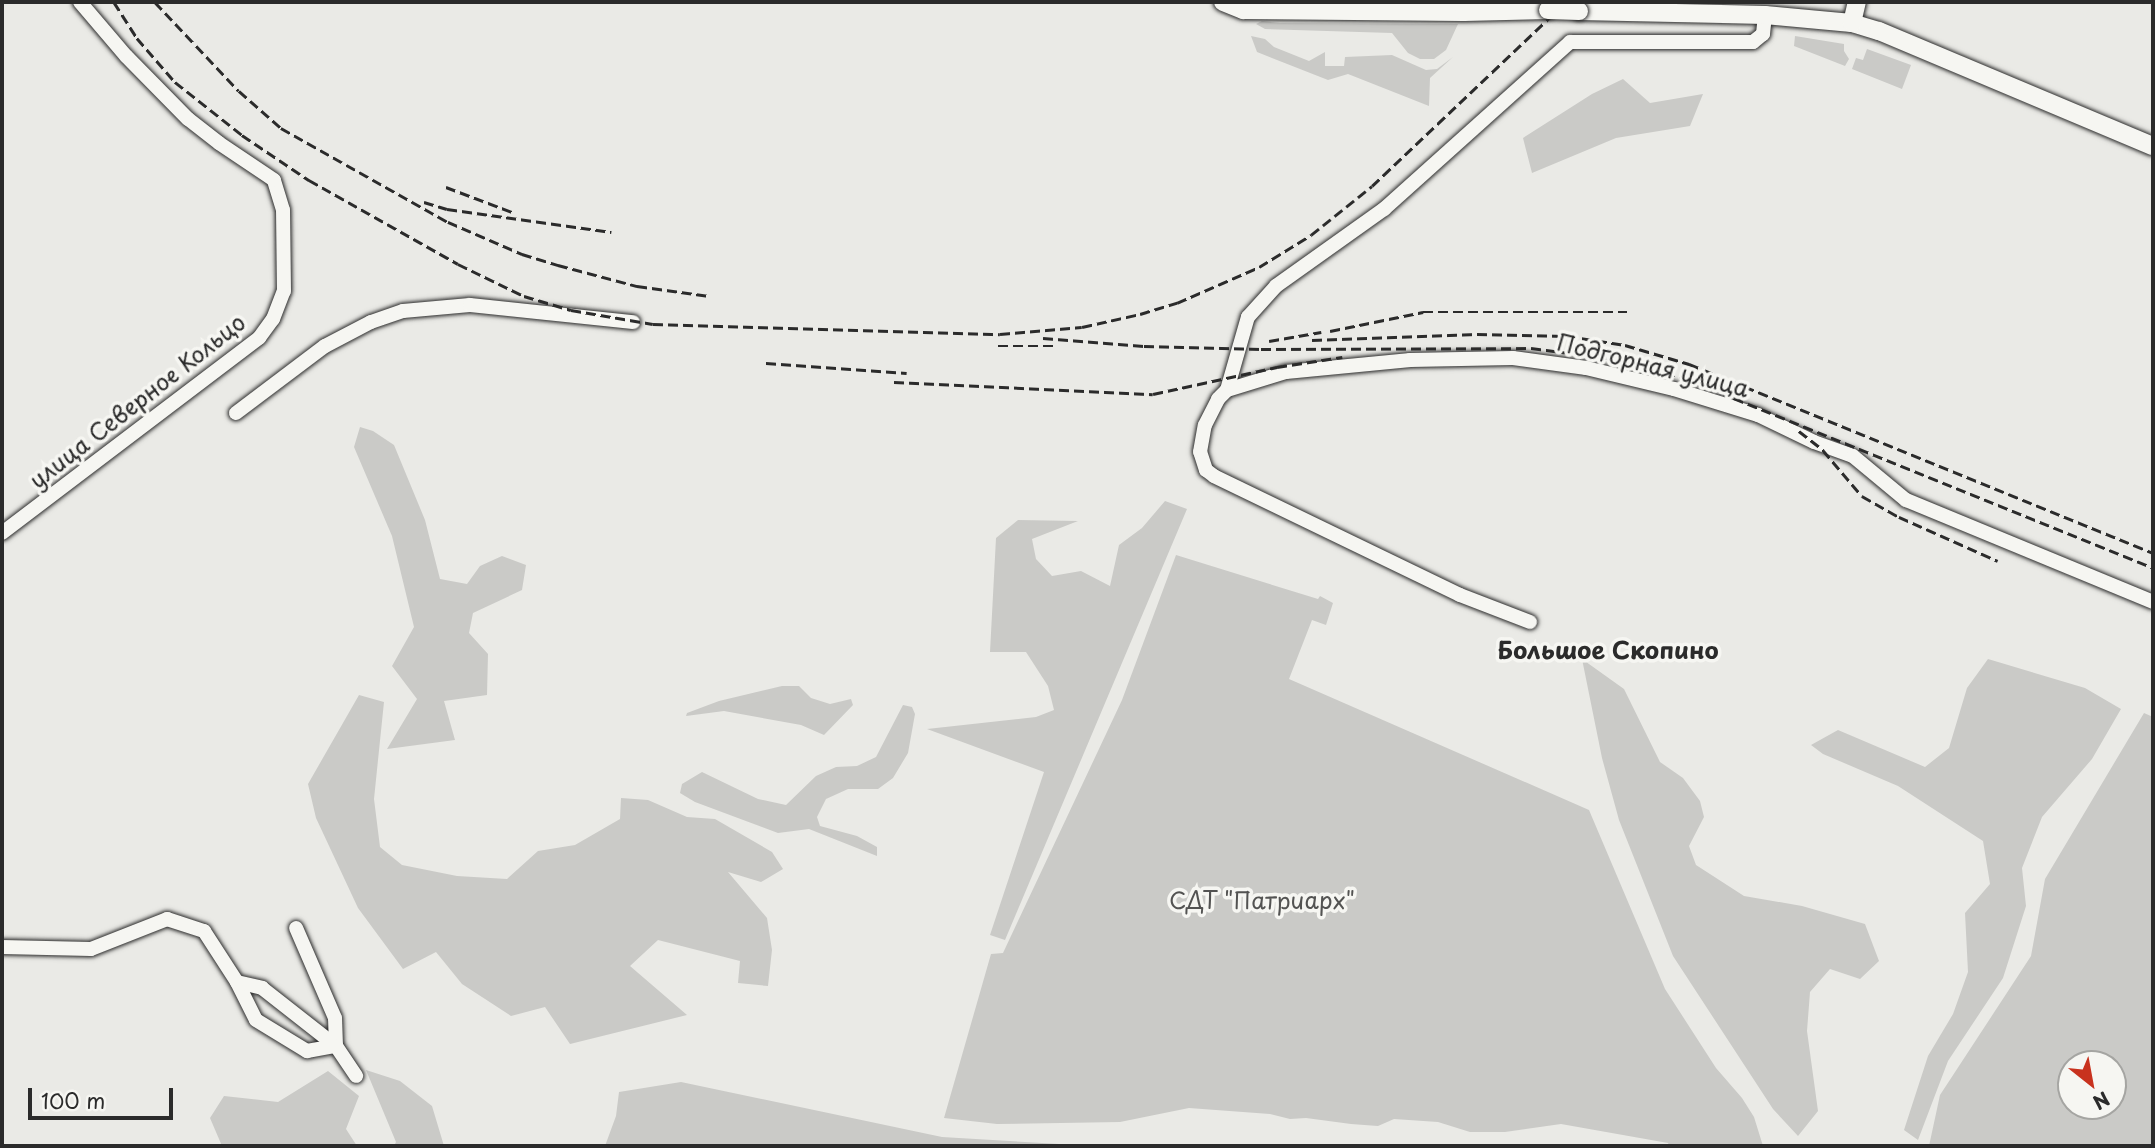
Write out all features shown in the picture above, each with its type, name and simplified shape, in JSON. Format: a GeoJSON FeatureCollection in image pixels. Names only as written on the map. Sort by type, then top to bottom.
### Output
{"type":"FeatureCollection","features":[{"type":"Feature","properties":{"kind":"main road"},"geometry":{"type":"LineString","coordinates":[[1223,2],[1243,10],[1548,10],[1765,15],[1852,23],[1880,31],[2153,146]]}},
{"type":"Feature","properties":{"kind":"main road"},"geometry":{"type":"LineString","coordinates":[[1852,23],[1857,2]]}},
{"type":"Feature","properties":{"kind":"street","name":"улица Северное Кольцо"},"geometry":{"type":"LineString","coordinates":[[2,533],[258,338],[273,319],[284,291],[283,210],[274,180],[219,144],[188,119],[115,44],[80,2]]}},
{"type":"Feature","properties":{"kind":"street"},"geometry":{"type":"LineString","coordinates":[[1530,622],[1460,595],[1214,476],[1202,462],[1200,443],[1212,409],[1227,390],[1248,317],[1276,286],[1384,209],[1570,42],[1753,42],[1763,34],[1765,15]]}},
{"type":"Feature","properties":{"kind":"street"},"geometry":{"type":"LineString","coordinates":[[236,413],[339,337],[379,319],[418,308],[470,305],[633,322]]}},
{"type":"Feature","properties":{"kind":"street","name":"Подгорная улица"},"geometry":{"type":"LineString","coordinates":[[1227,390],[1286,372],[1410,360],[1513,358],[1586,368],[1674,389],[1758,415],[1814,442],[1853,456],[1906,500],[2153,602]]}},
{"type":"Feature","properties":{"kind":"street"},"geometry":{"type":"LineString","coordinates":[[2,947],[91,949],[167,919],[204,931],[237,982],[256,1020],[307,1051],[336,1046]]}},
{"type":"Feature","properties":{"kind":"street"},"geometry":{"type":"LineString","coordinates":[[296,928],[335,1018],[336,1046]]}},
{"type":"Feature","properties":{"kind":"street"},"geometry":{"type":"LineString","coordinates":[[237,982],[262,988],[336,1046],[356,1076]]}},
{"type":"Feature","properties":{"kind":"green space"},"geometry":{"type":"Polygon","coordinates":[[[1262,21],[1458,24],[1446,50],[1434,59],[1420,59],[1408,53],[1392,33],[1265,29],[1256,24],[1262,21]]]}},
{"type":"Feature","properties":{"kind":"green space"},"geometry":{"type":"Polygon","coordinates":[[[1251,36],[1265,39],[1274,47],[1309,61],[1325,52],[1325,66],[1344,66],[1345,57],[1392,55],[1426,70],[1437,69],[1453,57],[1430,78],[1429,106],[1348,74],[1328,80],[1257,52],[1251,36]]]}},
{"type":"Feature","properties":{"kind":"green space"},"geometry":{"type":"Polygon","coordinates":[[[1795,36],[1844,44],[1844,51],[1849,59],[1845,66],[1794,46],[1795,36]]]}},
{"type":"Feature","properties":{"kind":"green space"},"geometry":{"type":"Polygon","coordinates":[[[1867,49],[1911,65],[1902,89],[1852,69],[1856,58],[1863,60],[1867,49]]]}},
{"type":"Feature","properties":{"kind":"green space"},"geometry":{"type":"Polygon","coordinates":[[[1623,79],[1650,103],[1703,94],[1690,126],[1616,138],[1532,173],[1523,138],[1592,94],[1623,79]]]}},
{"type":"Feature","properties":{"kind":"green space"},"geometry":{"type":"Polygon","coordinates":[[[360,427],[373,431],[394,445],[425,520],[440,579],[467,584],[480,566],[502,556],[526,565],[522,590],[473,613],[469,633],[488,654],[487,695],[444,701],[455,740],[387,749],[417,699],[392,666],[414,627],[392,536],[354,447],[360,427]]]}},
{"type":"Feature","properties":{"kind":"green space"},"geometry":{"type":"Polygon","coordinates":[[[1165,501],[1187,509],[1005,940],[990,935],[1044,772],[927,729],[1036,717],[1054,710],[1048,686],[1026,652],[990,652],[996,538],[1018,520],[1078,521],[1032,539],[1036,559],[1052,576],[1081,571],[1110,586],[1119,545],[1142,528],[1165,501]]]}},
{"type":"Feature","properties":{"kind":"green space","name":"СДТ \"Патриарх\""},"geometry":{"type":"Polygon","coordinates":[[[1176,555],[1318,599],[1320,596],[1333,603],[1326,625],[1312,620],[1289,679],[1589,810],[1665,989],[1716,1068],[1742,1098],[1754,1117],[1763,1146],[1669,1146],[1668,1143],[1561,1124],[1505,1132],[1470,1132],[1438,1122],[1394,1119],[1378,1126],[1189,1108],[1120,1122],[997,1124],[944,1118],[991,954],[1003,953],[1122,700],[1176,555]]]}},
{"type":"Feature","properties":{"kind":"green space"},"geometry":{"type":"Polygon","coordinates":[[[1582,659],[1624,689],[1660,762],[1683,778],[1700,801],[1704,817],[1689,846],[1696,865],[1744,896],[1802,906],[1865,924],[1879,961],[1860,979],[1830,969],[1810,992],[1807,1031],[1818,1111],[1798,1136],[1773,1109],[1673,956],[1619,820],[1602,758],[1582,659]]]}},
{"type":"Feature","properties":{"kind":"green space"},"geometry":{"type":"Polygon","coordinates":[[[1988,659],[2085,688],[2121,709],[2092,759],[2042,817],[2022,868],[2026,906],[2003,978],[1948,1061],[1918,1140],[1904,1130],[1928,1056],[1953,1014],[1968,972],[1965,913],[1990,884],[1983,841],[1898,786],[1823,754],[1811,745],[1838,730],[1925,767],[1949,748],[1967,688],[1988,659]]]}},
{"type":"Feature","properties":{"kind":"green space"},"geometry":{"type":"Polygon","coordinates":[[[782,686],[799,686],[811,698],[830,704],[851,699],[853,705],[824,735],[801,725],[724,711],[686,716],[687,713],[719,701],[782,686]]]}},
{"type":"Feature","properties":{"kind":"green space"},"geometry":{"type":"Polygon","coordinates":[[[359,695],[384,702],[374,799],[380,847],[402,865],[457,876],[507,879],[538,851],[575,845],[620,819],[621,798],[648,800],[687,817],[715,819],[772,852],[783,869],[761,882],[728,872],[767,918],[772,950],[768,986],[738,983],[740,961],[658,940],[630,966],[687,1015],[570,1044],[545,1007],[511,1016],[462,984],[436,952],[403,969],[358,908],[316,818],[308,784],[359,695]]]}},
{"type":"Feature","properties":{"kind":"green space"},"geometry":{"type":"Polygon","coordinates":[[[903,705],[912,707],[915,714],[908,753],[893,778],[878,789],[848,789],[826,799],[817,817],[820,826],[857,836],[877,847],[877,856],[809,829],[778,833],[695,802],[680,793],[682,784],[702,772],[758,799],[786,805],[816,776],[836,767],[857,766],[876,757],[903,705]]]}},
{"type":"Feature","properties":{"kind":"green space"},"geometry":{"type":"Polygon","coordinates":[[[2144,713],[2153,717],[2153,1146],[1929,1146],[1940,1095],[2031,956],[2045,879],[2144,713]]]}},
{"type":"Feature","properties":{"kind":"green space"},"geometry":{"type":"Polygon","coordinates":[[[366,1070],[400,1081],[432,1106],[444,1146],[394,1146],[396,1142],[366,1070]]]}},
{"type":"Feature","properties":{"kind":"green space"},"geometry":{"type":"Polygon","coordinates":[[[328,1071],[359,1096],[346,1129],[357,1146],[222,1146],[210,1118],[224,1096],[278,1102],[328,1071]]]}},
{"type":"Feature","properties":{"kind":"green space"},"geometry":{"type":"Polygon","coordinates":[[[681,1082],[942,1137],[1094,1146],[605,1146],[616,1116],[619,1092],[681,1082]]]}},
{"type":"Feature","properties":{"kind":"railway"},"geometry":{"type":"LineString","coordinates":[[114,2],[137,38],[175,82],[242,135],[309,180],[458,264],[524,296],[571,310],[653,324],[1000,334],[1082,327],[1140,314],[1177,303],[1259,267],[1311,235],[1372,186],[1566,2]]}},
{"type":"Feature","properties":{"kind":"railway"},"geometry":{"type":"LineString","coordinates":[[155,2],[239,91],[281,128],[448,222],[522,254],[558,265],[637,286],[709,296]]}},
{"type":"Feature","properties":{"kind":"railway"},"geometry":{"type":"LineString","coordinates":[[446,187],[512,212]]}},
{"type":"Feature","properties":{"kind":"railway"},"geometry":{"type":"LineString","coordinates":[[424,202],[447,209],[611,232]]}},
{"type":"Feature","properties":{"kind":"railway"},"geometry":{"type":"LineString","coordinates":[[1330,331],[1423,312],[1627,312]]}},
{"type":"Feature","properties":{"kind":"railway"},"geometry":{"type":"LineString","coordinates":[[1269,341],[1321,332]]}},
{"type":"Feature","properties":{"kind":"railway"},"geometry":{"type":"LineString","coordinates":[[1312,340],[1477,334],[1567,336],[1625,345],[1689,364],[2153,553]]}},
{"type":"Feature","properties":{"kind":"railway"},"geometry":{"type":"LineString","coordinates":[[1043,338],[1144,346],[1261,349],[1531,348],[1622,360],[1706,387],[2153,568]]}},
{"type":"Feature","properties":{"kind":"railway"},"geometry":{"type":"LineString","coordinates":[[998,346],[1054,346]]}},
{"type":"Feature","properties":{"kind":"railway"},"geometry":{"type":"LineString","coordinates":[[894,382],[1153,394],[1277,367],[1342,357]]}},
{"type":"Feature","properties":{"kind":"railway"},"geometry":{"type":"LineString","coordinates":[[766,363],[907,373]]}},
{"type":"Feature","properties":{"kind":"railway"},"geometry":{"type":"LineString","coordinates":[[1799,431],[1823,450],[1862,496],[1899,517],[1998,561]]}},
{"type":"Feature","properties":{"kind":"district","name":"Большое Скопино"},"geometry":{"type":"Point","coordinates":[1608,650]}}]}
